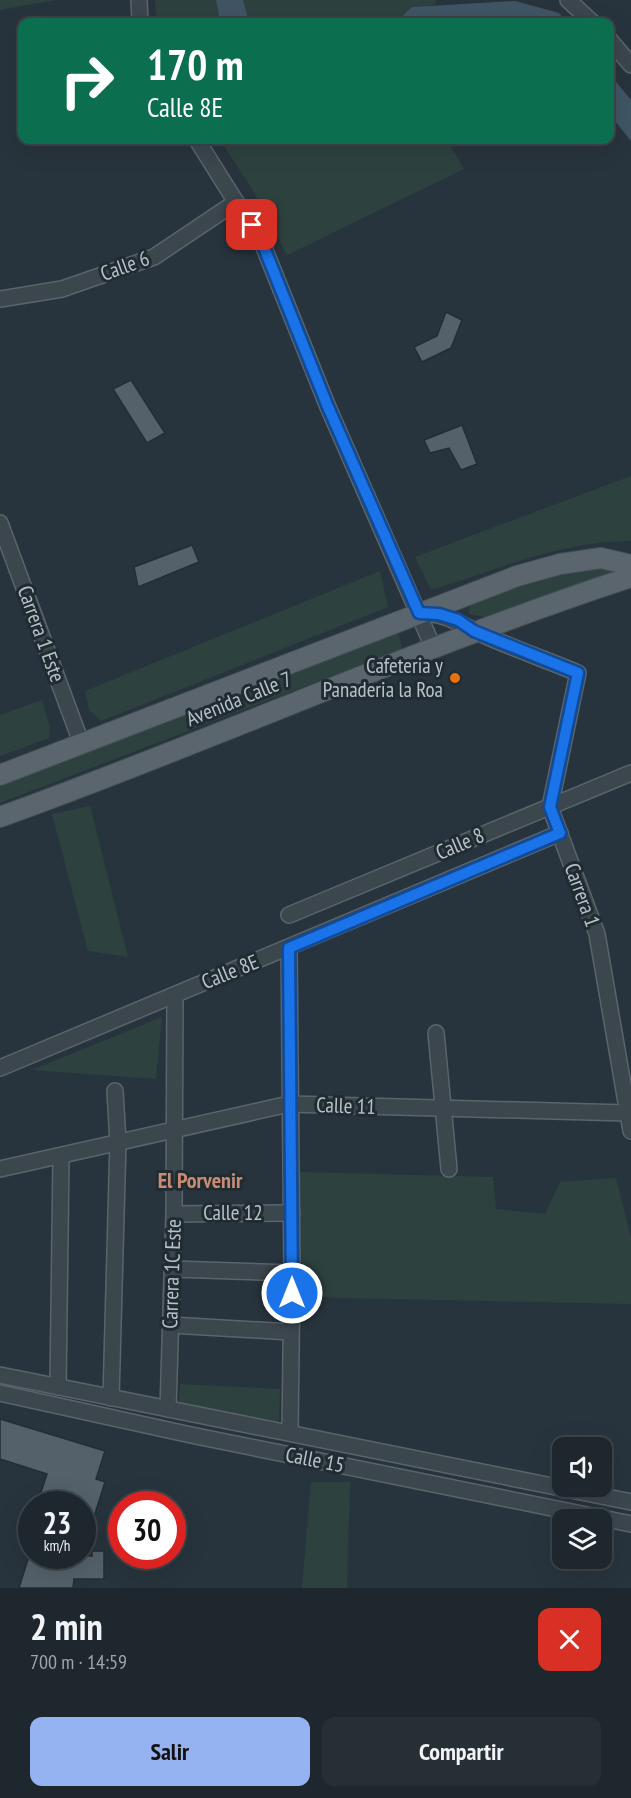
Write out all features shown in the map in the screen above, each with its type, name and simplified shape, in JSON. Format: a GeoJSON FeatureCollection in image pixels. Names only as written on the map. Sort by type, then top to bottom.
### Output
{"type":"FeatureCollection","features":[{"type":"Feature","properties":{"kind":"main road","name":"Avenida Calle 7"},"geometry":{"type":"LineString","coordinates":[[0,775],[517,576],[560,564],[601,558],[631,565]]}},
{"type":"Feature","properties":{"kind":"main road","name":"Avenida Calle 7"},"geometry":{"type":"LineString","coordinates":[[0,817],[95,783],[474,631],[631,577]]}},
{"type":"Feature","properties":{"kind":"street"},"geometry":{"type":"LineString","coordinates":[[139,0],[140,18]]}},
{"type":"Feature","properties":{"kind":"street"},"geometry":{"type":"LineString","coordinates":[[568,0],[588,18]]}},
{"type":"Feature","properties":{"kind":"street"},"geometry":{"type":"LineString","coordinates":[[614,45],[631,65]]}},
{"type":"Feature","properties":{"kind":"street"},"geometry":{"type":"LineString","coordinates":[[200,144],[263,245],[328,407],[433,647]]}},
{"type":"Feature","properties":{"kind":"street","name":"Calle 6"},"geometry":{"type":"LineString","coordinates":[[0,299],[62,289],[154,257],[236,202]]}},
{"type":"Feature","properties":{"kind":"street","name":"Carrera 1 Este"},"geometry":{"type":"LineString","coordinates":[[0,523],[82,745]]}},
{"type":"Feature","properties":{"kind":"street"},"geometry":{"type":"LineString","coordinates":[[419,613],[439,614],[458,620],[474,631],[578,673],[550,807]]}},
{"type":"Feature","properties":{"kind":"street","name":"Calle 8"},"geometry":{"type":"LineString","coordinates":[[289,915],[631,773]]}},
{"type":"Feature","properties":{"kind":"street","name":"Carrera 1"},"geometry":{"type":"LineString","coordinates":[[550,807],[597,934],[626,1075],[627,1113],[631,1131]]}},
{"type":"Feature","properties":{"kind":"street","name":"Calle 8E"},"geometry":{"type":"LineString","coordinates":[[0,1068],[560,833]]}},
{"type":"Feature","properties":{"kind":"street"},"geometry":{"type":"LineString","coordinates":[[289,948],[292,1213],[290,1433]]}},
{"type":"Feature","properties":{"kind":"street","name":"Carrera 1C Este"},"geometry":{"type":"LineString","coordinates":[[168,1409],[174,1214],[174,995]]}},
{"type":"Feature","properties":{"kind":"street"},"geometry":{"type":"LineString","coordinates":[[436,1033],[449,1169]]}},
{"type":"Feature","properties":{"kind":"street"},"geometry":{"type":"LineString","coordinates":[[111,1398],[118,1142],[115,1091]]}},
{"type":"Feature","properties":{"kind":"street","name":"Calle 11"},"geometry":{"type":"LineString","coordinates":[[0,1169],[289,1104],[627,1113]]}},
{"type":"Feature","properties":{"kind":"street"},"geometry":{"type":"LineString","coordinates":[[58,1387],[61,1157]]}},
{"type":"Feature","properties":{"kind":"street","name":"Calle 12"},"geometry":{"type":"LineString","coordinates":[[174,1214],[292,1213]]}},
{"type":"Feature","properties":{"kind":"street"},"geometry":{"type":"LineString","coordinates":[[173,1269],[292,1273]]}},
{"type":"Feature","properties":{"kind":"street"},"geometry":{"type":"LineString","coordinates":[[171,1325],[291,1332]]}},
{"type":"Feature","properties":{"kind":"street","name":"Calle 15"},"geometry":{"type":"LineString","coordinates":[[0,1375],[631,1502]]}},
{"type":"Feature","properties":{"kind":"street","name":"Calle 15"},"geometry":{"type":"LineString","coordinates":[[0,1393],[191,1435],[631,1524]]}},
{"type":"Feature","properties":{"kind":"street"},"geometry":{"type":"LineString","coordinates":[[519,1501],[524,1481]]}},
{"type":"Feature","properties":{"kind":"green space"},"geometry":{"type":"Polygon","coordinates":[[[0,0],[55,0],[0,10],[0,0]]]}},
{"type":"Feature","properties":{"kind":"green space"},"geometry":{"type":"Polygon","coordinates":[[[155,0],[216,0],[219,18],[157,18],[155,0]]]}},
{"type":"Feature","properties":{"kind":"green space"},"geometry":{"type":"Polygon","coordinates":[[[243,0],[436,0],[435,5],[412,7],[400,18],[248,18],[243,0]]]}},
{"type":"Feature","properties":{"kind":"green space"},"geometry":{"type":"Polygon","coordinates":[[[223,144],[449,144],[464,169],[287,255],[252,189],[223,144]]]}},
{"type":"Feature","properties":{"kind":"green space"},"geometry":{"type":"Polygon","coordinates":[[[631,476],[631,541],[605,542],[554,551],[431,590],[415,557],[631,476]]]}},
{"type":"Feature","properties":{"kind":"green space"},"geometry":{"type":"Polygon","coordinates":[[[631,566],[485,617],[469,614],[470,604],[545,576],[631,566]]]}},
{"type":"Feature","properties":{"kind":"green space"},"geometry":{"type":"Polygon","coordinates":[[[380,571],[388,607],[101,721],[89,710],[85,691],[380,571]]]}},
{"type":"Feature","properties":{"kind":"green space"},"geometry":{"type":"Polygon","coordinates":[[[398,631],[402,649],[0,803],[0,786],[398,631]]]}},
{"type":"Feature","properties":{"kind":"green space"},"geometry":{"type":"Polygon","coordinates":[[[42,700],[50,728],[49,738],[0,756],[0,715],[42,700]]]}},
{"type":"Feature","properties":{"kind":"green space"},"geometry":{"type":"Polygon","coordinates":[[[90,806],[128,957],[88,951],[52,814],[90,806]]]}},
{"type":"Feature","properties":{"kind":"green space"},"geometry":{"type":"Polygon","coordinates":[[[162,1017],[156,1079],[32,1070],[162,1017]]]}},
{"type":"Feature","properties":{"kind":"green space"},"geometry":{"type":"Polygon","coordinates":[[[299,1172],[493,1177],[496,1209],[545,1214],[560,1182],[616,1178],[631,1238],[631,1304],[300,1297],[299,1172]]]}},
{"type":"Feature","properties":{"kind":"green space"},"geometry":{"type":"Polygon","coordinates":[[[180,1384],[280,1389],[279,1424],[179,1402],[180,1384]]]}},
{"type":"Feature","properties":{"kind":"green space"},"geometry":{"type":"Polygon","coordinates":[[[311,1482],[350,1482],[347,1588],[302,1588],[311,1482]]]}},
{"type":"Feature","properties":{"kind":"water"},"geometry":{"type":"Polygon","coordinates":[[[216,0],[243,0],[248,18],[219,18],[216,0]]]}},
{"type":"Feature","properties":{"kind":"water"},"geometry":{"type":"Polygon","coordinates":[[[515,1],[559,13],[563,18],[400,18],[412,7],[515,1]]]}},
{"type":"Feature","properties":{"kind":"water"},"geometry":{"type":"Polygon","coordinates":[[[614,79],[631,100],[631,141],[614,120],[614,79]]]}},
{"type":"Feature","properties":{"kind":"building"},"geometry":{"type":"Polygon","coordinates":[[[446,312],[462,320],[451,348],[422,362],[414,347],[437,336],[446,312]]]}},
{"type":"Feature","properties":{"kind":"building"},"geometry":{"type":"Polygon","coordinates":[[[131,380],[165,433],[147,443],[113,389],[131,380]]]}},
{"type":"Feature","properties":{"kind":"building"},"geometry":{"type":"Polygon","coordinates":[[[462,425],[477,464],[461,470],[449,448],[430,453],[424,440],[462,425]]]}},
{"type":"Feature","properties":{"kind":"building"},"geometry":{"type":"Polygon","coordinates":[[[192,545],[199,562],[138,587],[134,567],[192,545]]]}},
{"type":"Feature","properties":{"kind":"building"},"geometry":{"type":"Polygon","coordinates":[[[0,1419],[105,1451],[96,1479],[105,1482],[96,1510],[96,1491],[41,1491],[47,1474],[0,1459],[0,1419]]]}},
{"type":"Feature","properties":{"kind":"building"},"geometry":{"type":"Polygon","coordinates":[[[96,1551],[104,1551],[104,1579],[74,1579],[73,1588],[19,1588],[25,1569],[96,1569],[96,1551]]]}},
{"type":"Feature","properties":{"kind":"place","name":"Cafeteria y Panaderia la Roa"},"geometry":{"type":"Point","coordinates":[455,678]}},
{"type":"Feature","properties":{"kind":"district","name":"El Porvenir"},"geometry":{"type":"Point","coordinates":[200,1180]}},
{"type":"Feature","properties":{"kind":"route"},"geometry":{"type":"LineString","coordinates":[[252,225],[263,245],[328,407],[419,613],[439,614],[458,620],[474,631],[578,673],[550,807],[560,833],[289,948],[292,1293]]}}]}
